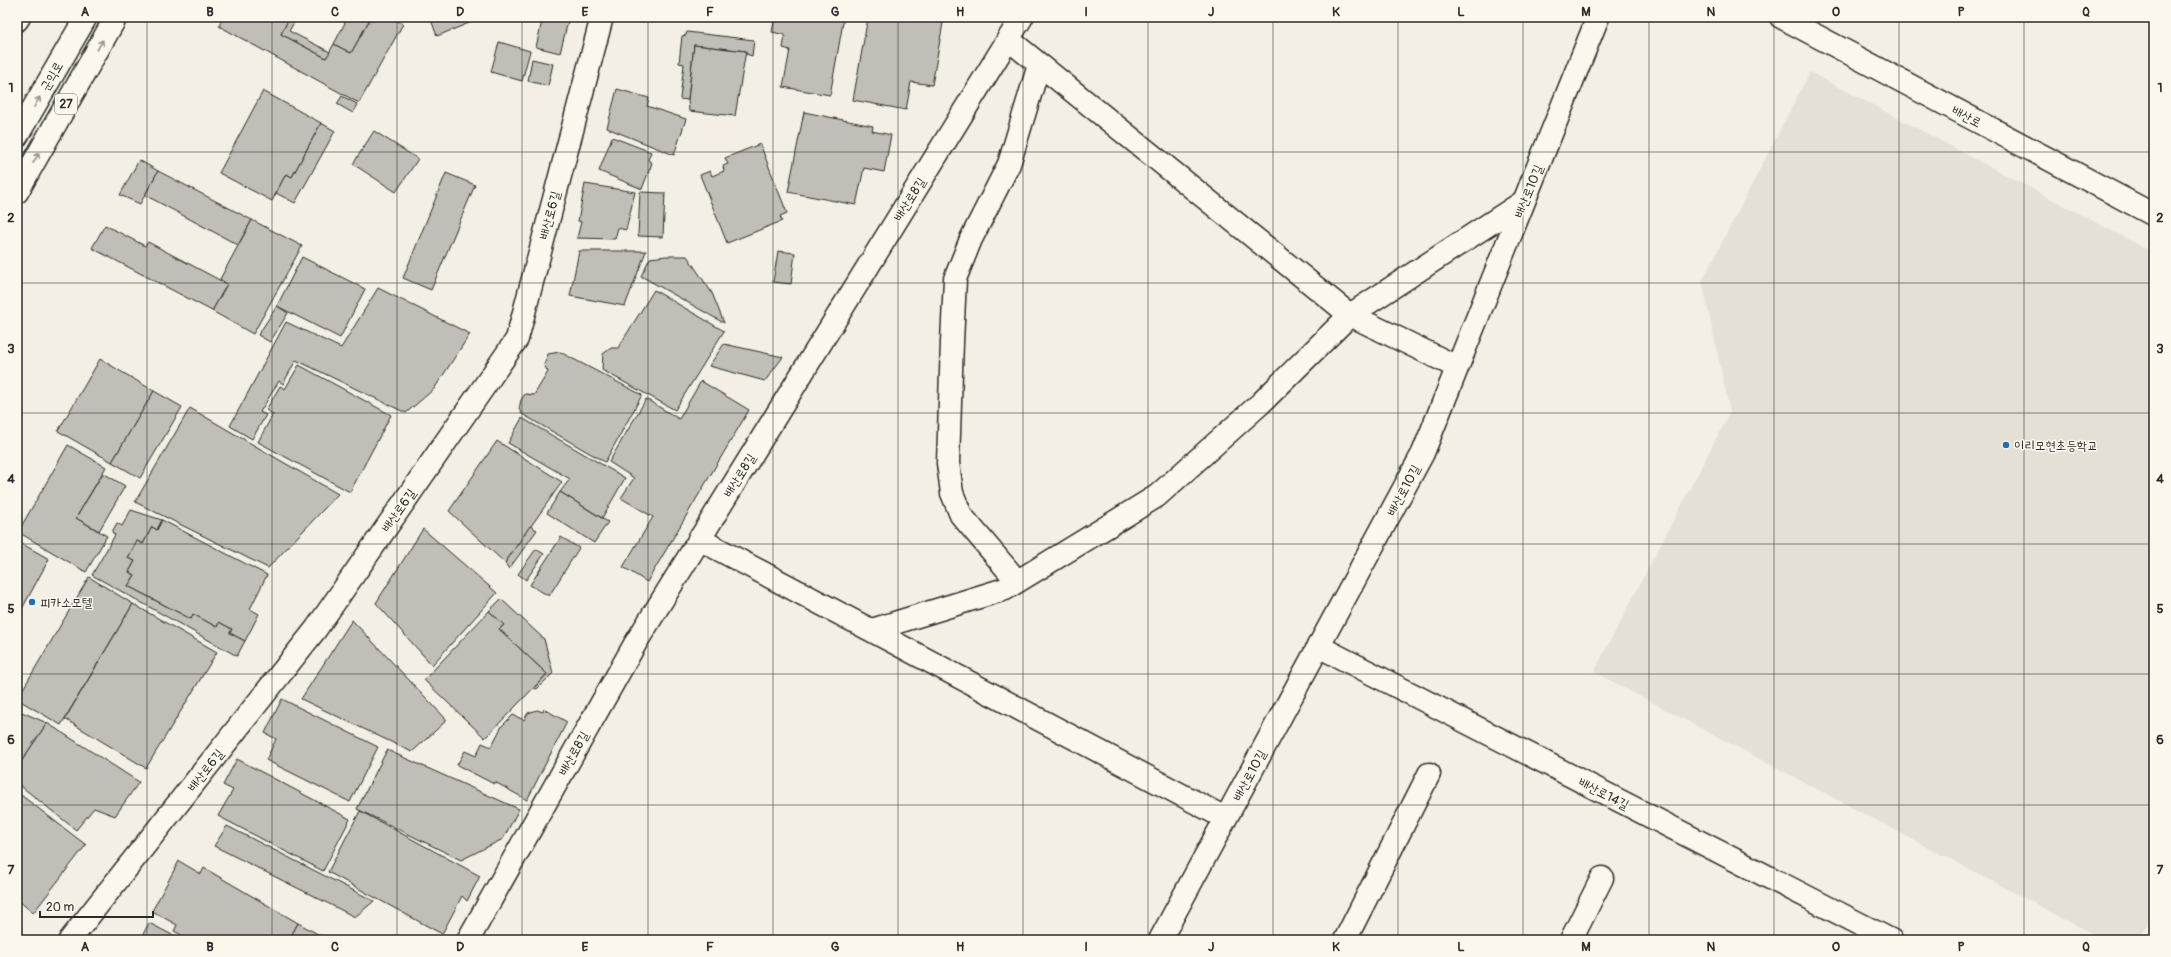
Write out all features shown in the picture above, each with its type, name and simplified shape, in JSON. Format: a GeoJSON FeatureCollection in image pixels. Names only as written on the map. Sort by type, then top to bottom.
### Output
{"type":"FeatureCollection","features":[{"type":"Feature","properties":{"kind":"street","name":"군익로"},"geometry":{"type":"LineString","coordinates":[[17,136],[86,17]]}},
{"type":"Feature","properties":{"kind":"street","name":"27"},"geometry":{"type":"LineString","coordinates":[[17,192],[116,17]]}},
{"type":"Feature","properties":{"kind":"street","name":"배산로6길"},"geometry":{"type":"LineString","coordinates":[[70,940],[316,629],[517,339],[602,17]]}},
{"type":"Feature","properties":{"kind":"street","name":"배산로8길"},"geometry":{"type":"LineString","coordinates":[[468,940],[635,644],[1022,17]]}},
{"type":"Feature","properties":{"kind":"street","name":"배산로10길"},"geometry":{"type":"LineString","coordinates":[[1160,940],[1423,453],[1598,17]]}},
{"type":"Feature","properties":{"kind":"street","name":"배산로"},"geometry":{"type":"LineString","coordinates":[[1781,17],[2154,216]]}},
{"type":"Feature","properties":{"kind":"street"},"geometry":{"type":"LineString","coordinates":[[1008,39],[1350,315],[1457,367]]}},
{"type":"Feature","properties":{"kind":"street"},"geometry":{"type":"LineString","coordinates":[[1018,581],[961,515],[952,493],[948,463],[955,279],[970,239],[1009,164],[1039,64]]}},
{"type":"Feature","properties":{"kind":"street"},"geometry":{"type":"LineString","coordinates":[[872,630],[1005,589],[1157,496],[1261,403],[1350,315],[1523,202]]}},
{"type":"Feature","properties":{"kind":"street"},"geometry":{"type":"LineString","coordinates":[[699,539],[1226,818]]}},
{"type":"Feature","properties":{"kind":"street","name":"배산로14길"},"geometry":{"type":"LineString","coordinates":[[1318,646],[1891,940]]}},
{"type":"Feature","properties":{"kind":"street"},"geometry":{"type":"LineString","coordinates":[[1345,940],[1429,774]]}},
{"type":"Feature","properties":{"kind":"street"},"geometry":{"type":"LineString","coordinates":[[1571,940],[1602,878]]}},
{"type":"Feature","properties":{"kind":"shaded area"},"geometry":{"type":"Polygon","coordinates":[[[1810,72],[2154,253],[2154,911],[2139,940],[2104,940],[1594,672],[1730,412],[1702,281],[1810,72]]]}},
{"type":"Feature","properties":{"kind":"building"},"geometry":{"type":"Polygon","coordinates":[[[223,17],[290,17],[281,34],[326,58],[334,44],[351,53],[371,17],[391,17],[403,24],[359,103],[219,26],[223,17]]]}},
{"type":"Feature","properties":{"kind":"building"},"geometry":{"type":"Polygon","coordinates":[[[290,17],[297,17],[289,31],[330,52],[326,58],[281,34],[290,17]]]}},
{"type":"Feature","properties":{"kind":"building"},"geometry":{"type":"Polygon","coordinates":[[[348,17],[371,17],[351,53],[334,44],[348,17]]]}},
{"type":"Feature","properties":{"kind":"building"},"geometry":{"type":"Polygon","coordinates":[[[430,17],[484,17],[437,36],[430,17]]]}},
{"type":"Feature","properties":{"kind":"building"},"geometry":{"type":"Polygon","coordinates":[[[543,17],[569,17],[560,53],[536,47],[543,17]]]}},
{"type":"Feature","properties":{"kind":"building"},"geometry":{"type":"Polygon","coordinates":[[[775,17],[844,17],[830,95],[783,87],[790,50],[783,48],[785,35],[772,32],[775,17]]]}},
{"type":"Feature","properties":{"kind":"building"},"geometry":{"type":"Polygon","coordinates":[[[868,17],[912,17],[943,23],[932,85],[911,82],[906,110],[853,100],[868,17]]]}},
{"type":"Feature","properties":{"kind":"building"},"geometry":{"type":"Polygon","coordinates":[[[687,32],[754,40],[752,56],[746,54],[746,51],[694,45],[688,100],[680,99],[684,64],[679,63],[682,36],[686,35],[687,32]]]}},
{"type":"Feature","properties":{"kind":"building"},"geometry":{"type":"Polygon","coordinates":[[[499,42],[530,51],[522,81],[491,72],[499,42]]]}},
{"type":"Feature","properties":{"kind":"building"},"geometry":{"type":"Polygon","coordinates":[[[694,45],[746,51],[735,116],[689,111],[688,100],[694,45]]]}},
{"type":"Feature","properties":{"kind":"building"},"geometry":{"type":"Polygon","coordinates":[[[532,59],[553,64],[548,86],[528,81],[532,59]]]}},
{"type":"Feature","properties":{"kind":"building"},"geometry":{"type":"Polygon","coordinates":[[[617,89],[649,98],[647,106],[686,119],[674,155],[607,128],[617,89]]]}},
{"type":"Feature","properties":{"kind":"building"},"geometry":{"type":"Polygon","coordinates":[[[263,91],[321,123],[292,177],[286,174],[272,201],[219,173],[263,91]]]}},
{"type":"Feature","properties":{"kind":"building"},"geometry":{"type":"Polygon","coordinates":[[[342,96],[357,104],[353,113],[337,104],[342,96]]]}},
{"type":"Feature","properties":{"kind":"building"},"geometry":{"type":"Polygon","coordinates":[[[804,112],[873,126],[872,131],[891,135],[884,172],[864,168],[856,205],[788,192],[804,112]]]}},
{"type":"Feature","properties":{"kind":"building"},"geometry":{"type":"Polygon","coordinates":[[[321,123],[335,131],[295,203],[276,193],[286,174],[292,177],[321,123]]]}},
{"type":"Feature","properties":{"kind":"building"},"geometry":{"type":"Polygon","coordinates":[[[374,131],[418,159],[396,192],[353,164],[374,131]]]}},
{"type":"Feature","properties":{"kind":"building"},"geometry":{"type":"Polygon","coordinates":[[[612,137],[651,152],[648,160],[652,163],[642,189],[599,171],[612,137]]]}},
{"type":"Feature","properties":{"kind":"building"},"geometry":{"type":"Polygon","coordinates":[[[760,144],[787,213],[780,216],[782,221],[727,243],[700,175],[710,171],[712,176],[724,171],[723,166],[728,164],[725,158],[760,144]]]}},
{"type":"Feature","properties":{"kind":"building"},"geometry":{"type":"Polygon","coordinates":[[[139,160],[158,171],[140,204],[120,195],[139,160]]]}},
{"type":"Feature","properties":{"kind":"building"},"geometry":{"type":"Polygon","coordinates":[[[158,171],[252,220],[238,245],[145,195],[158,171]]]}},
{"type":"Feature","properties":{"kind":"building"},"geometry":{"type":"Polygon","coordinates":[[[446,173],[475,185],[431,290],[403,278],[446,173]]]}},
{"type":"Feature","properties":{"kind":"building"},"geometry":{"type":"Polygon","coordinates":[[[585,184],[635,192],[626,230],[618,228],[615,239],[577,238],[581,222],[578,221],[585,184]]]}},
{"type":"Feature","properties":{"kind":"building"},"geometry":{"type":"Polygon","coordinates":[[[640,192],[665,193],[663,237],[638,236],[640,192]]]}},
{"type":"Feature","properties":{"kind":"building"},"geometry":{"type":"Polygon","coordinates":[[[252,220],[302,246],[253,334],[212,311],[227,284],[220,279],[252,220]]]}},
{"type":"Feature","properties":{"kind":"building"},"geometry":{"type":"Polygon","coordinates":[[[105,225],[145,246],[148,242],[227,284],[212,311],[92,248],[105,225]]]}},
{"type":"Feature","properties":{"kind":"building"},"geometry":{"type":"Polygon","coordinates":[[[579,251],[646,251],[625,306],[570,296],[579,251]]]}},
{"type":"Feature","properties":{"kind":"building"},"geometry":{"type":"Polygon","coordinates":[[[778,251],[795,253],[791,284],[773,282],[778,251]]]}},
{"type":"Feature","properties":{"kind":"building"},"geometry":{"type":"Polygon","coordinates":[[[687,256],[712,293],[724,323],[641,276],[650,258],[687,256]]]}},
{"type":"Feature","properties":{"kind":"building"},"geometry":{"type":"Polygon","coordinates":[[[302,257],[365,289],[340,338],[277,306],[302,257]]]}},
{"type":"Feature","properties":{"kind":"building"},"geometry":{"type":"Polygon","coordinates":[[[378,288],[470,334],[434,389],[406,413],[296,360],[283,384],[279,381],[260,412],[266,415],[252,439],[230,426],[286,322],[341,348],[378,288]]]}},
{"type":"Feature","properties":{"kind":"building"},"geometry":{"type":"Polygon","coordinates":[[[654,290],[724,331],[675,410],[602,370],[603,354],[611,348],[618,348],[654,290]]]}},
{"type":"Feature","properties":{"kind":"building"},"geometry":{"type":"Polygon","coordinates":[[[277,306],[288,313],[270,342],[258,335],[277,306]]]}},
{"type":"Feature","properties":{"kind":"building"},"geometry":{"type":"Polygon","coordinates":[[[724,344],[783,357],[765,381],[709,366],[724,344]]]}},
{"type":"Feature","properties":{"kind":"building"},"geometry":{"type":"Polygon","coordinates":[[[560,352],[642,395],[605,462],[522,414],[519,409],[521,400],[525,394],[534,395],[548,372],[544,365],[548,354],[560,352]]]}},
{"type":"Feature","properties":{"kind":"building"},"geometry":{"type":"Polygon","coordinates":[[[100,359],[154,391],[112,462],[58,431],[100,359]]]}},
{"type":"Feature","properties":{"kind":"building"},"geometry":{"type":"Polygon","coordinates":[[[299,365],[391,415],[350,492],[258,442],[273,414],[266,410],[280,386],[285,389],[299,365]]]}},
{"type":"Feature","properties":{"kind":"building"},"geometry":{"type":"Polygon","coordinates":[[[701,381],[749,410],[647,582],[623,567],[653,517],[621,498],[634,478],[609,462],[646,399],[679,419],[701,381]]]}},
{"type":"Feature","properties":{"kind":"building"},"geometry":{"type":"Polygon","coordinates":[[[154,391],[182,407],[140,478],[112,462],[154,391]]]}},
{"type":"Feature","properties":{"kind":"building"},"geometry":{"type":"Polygon","coordinates":[[[190,408],[338,494],[268,568],[135,502],[190,408]]]}},
{"type":"Feature","properties":{"kind":"building"},"geometry":{"type":"Polygon","coordinates":[[[522,418],[625,478],[602,518],[560,492],[570,479],[508,443],[522,418]]]}},
{"type":"Feature","properties":{"kind":"building"},"geometry":{"type":"Polygon","coordinates":[[[497,441],[562,482],[505,563],[449,511],[497,441]]]}},
{"type":"Feature","properties":{"kind":"building"},"geometry":{"type":"Polygon","coordinates":[[[68,445],[106,467],[76,518],[107,536],[86,572],[18,532],[68,445]]]}},
{"type":"Feature","properties":{"kind":"building"},"geometry":{"type":"Polygon","coordinates":[[[103,473],[125,486],[99,531],[76,518],[103,473]]]}},
{"type":"Feature","properties":{"kind":"building"},"geometry":{"type":"Polygon","coordinates":[[[560,492],[608,522],[594,543],[547,513],[560,492]]]}},
{"type":"Feature","properties":{"kind":"building"},"geometry":{"type":"Polygon","coordinates":[[[131,510],[162,520],[157,530],[152,527],[143,544],[137,541],[128,558],[135,561],[129,572],[135,575],[128,586],[191,619],[193,614],[217,627],[219,622],[232,629],[230,633],[245,641],[237,656],[92,575],[115,535],[112,532],[117,523],[122,526],[131,510]]]}},
{"type":"Feature","properties":{"kind":"building"},"geometry":{"type":"Polygon","coordinates":[[[162,520],[267,575],[250,609],[259,614],[245,641],[230,633],[232,629],[219,622],[217,627],[193,614],[191,619],[128,586],[135,575],[129,572],[135,561],[128,558],[137,541],[143,544],[152,527],[157,530],[162,520]]]}},
{"type":"Feature","properties":{"kind":"building"},"geometry":{"type":"Polygon","coordinates":[[[530,526],[537,530],[509,569],[505,563],[530,526]]]}},
{"type":"Feature","properties":{"kind":"building"},"geometry":{"type":"Polygon","coordinates":[[[423,529],[497,593],[432,665],[376,603],[423,529]]]}},
{"type":"Feature","properties":{"kind":"building"},"geometry":{"type":"Polygon","coordinates":[[[561,537],[579,548],[549,596],[530,585],[561,537]]]}},
{"type":"Feature","properties":{"kind":"building"},"geometry":{"type":"Polygon","coordinates":[[[17,541],[49,559],[17,618],[17,541]]]}},
{"type":"Feature","properties":{"kind":"building"},"geometry":{"type":"Polygon","coordinates":[[[536,549],[544,554],[526,580],[518,574],[536,549]]]}},
{"type":"Feature","properties":{"kind":"building"},"geometry":{"type":"Polygon","coordinates":[[[89,577],[133,604],[61,725],[17,699],[89,577]]]}},
{"type":"Feature","properties":{"kind":"building"},"geometry":{"type":"Polygon","coordinates":[[[501,599],[544,639],[553,673],[537,689],[534,688],[547,674],[499,629],[504,625],[489,611],[501,599]]]}},
{"type":"Feature","properties":{"kind":"building"},"geometry":{"type":"Polygon","coordinates":[[[133,604],[217,652],[146,768],[65,719],[133,604]]]}},
{"type":"Feature","properties":{"kind":"building"},"geometry":{"type":"Polygon","coordinates":[[[489,611],[504,625],[499,629],[547,674],[485,738],[424,680],[489,611]]]}},
{"type":"Feature","properties":{"kind":"building"},"geometry":{"type":"Polygon","coordinates":[[[352,620],[447,720],[412,752],[301,699],[352,620]]]}},
{"type":"Feature","properties":{"kind":"building"},"geometry":{"type":"Polygon","coordinates":[[[282,699],[378,747],[350,802],[266,760],[276,739],[265,733],[282,699]]]}},
{"type":"Feature","properties":{"kind":"building"},"geometry":{"type":"Polygon","coordinates":[[[544,709],[567,722],[527,800],[495,782],[494,784],[457,765],[465,751],[476,756],[482,743],[491,747],[502,726],[513,715],[524,720],[528,713],[537,710],[543,712],[544,709]]]}},
{"type":"Feature","properties":{"kind":"building"},"geometry":{"type":"Polygon","coordinates":[[[17,710],[47,723],[17,768],[17,710]]]}},
{"type":"Feature","properties":{"kind":"building"},"geometry":{"type":"Polygon","coordinates":[[[47,723],[139,782],[115,816],[94,808],[76,830],[17,783],[17,768],[47,723]]]}},
{"type":"Feature","properties":{"kind":"building"},"geometry":{"type":"Polygon","coordinates":[[[387,750],[519,809],[503,839],[461,860],[357,809],[387,750]]]}},
{"type":"Feature","properties":{"kind":"building"},"geometry":{"type":"Polygon","coordinates":[[[237,759],[350,819],[323,871],[218,816],[233,790],[223,785],[237,759]]]}},
{"type":"Feature","properties":{"kind":"building"},"geometry":{"type":"Polygon","coordinates":[[[17,792],[86,845],[33,913],[17,899],[17,792]]]}},
{"type":"Feature","properties":{"kind":"building"},"geometry":{"type":"Polygon","coordinates":[[[360,811],[480,876],[467,901],[462,896],[442,934],[328,872],[360,811]]]}},
{"type":"Feature","properties":{"kind":"building"},"geometry":{"type":"Polygon","coordinates":[[[227,826],[374,901],[355,917],[214,846],[227,826]]]}},
{"type":"Feature","properties":{"kind":"building"},"geometry":{"type":"Polygon","coordinates":[[[179,861],[201,874],[204,868],[298,923],[289,940],[191,940],[174,931],[177,925],[152,911],[179,861]]]}},
{"type":"Feature","properties":{"kind":"building"},"geometry":{"type":"Polygon","coordinates":[[[149,923],[182,940],[140,940],[149,923]]]}},
{"type":"Feature","properties":{"kind":"building"},"geometry":{"type":"Polygon","coordinates":[[[298,923],[325,938],[323,940],[289,940],[298,923]]]}},
{"type":"Feature","properties":{"kind":"place","name":"이리모현초등학교"},"geometry":{"type":"Point","coordinates":[2006,445]}},
{"type":"Feature","properties":{"kind":"place","name":"피카소모텔"},"geometry":{"type":"Point","coordinates":[32,602]}}]}
